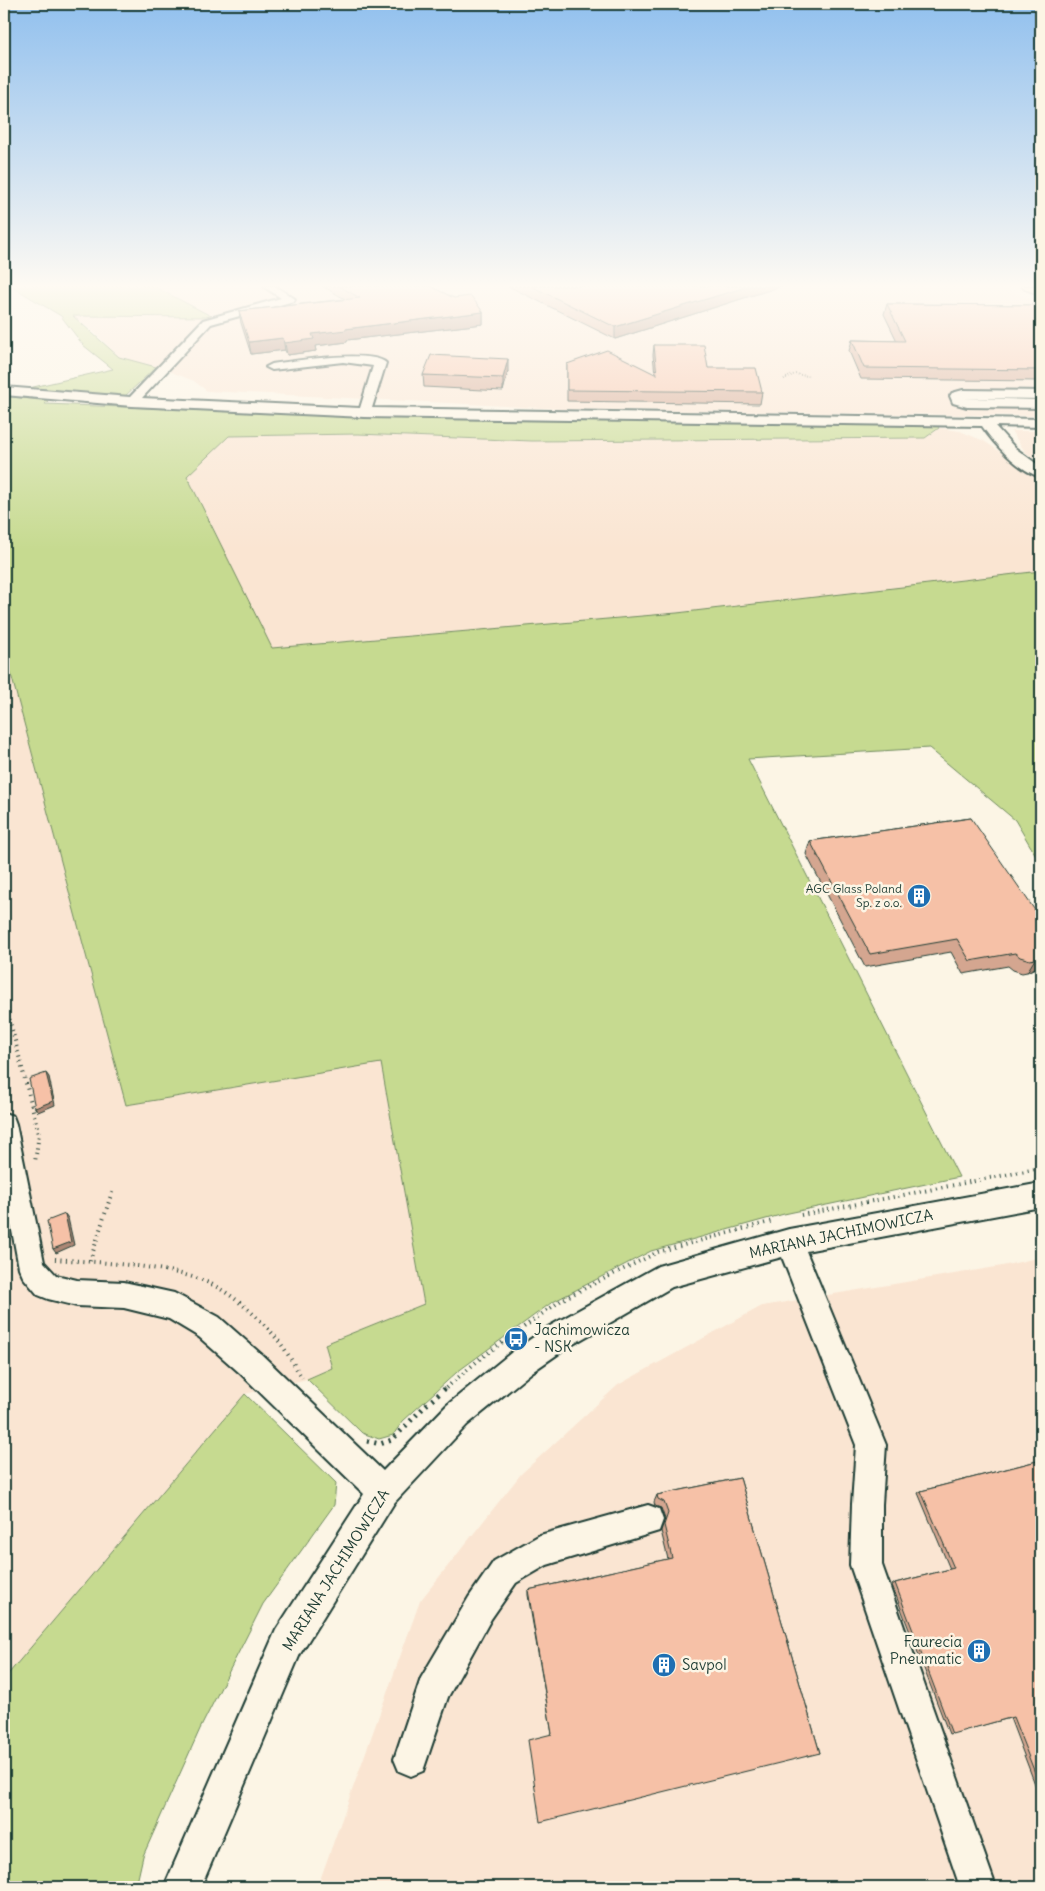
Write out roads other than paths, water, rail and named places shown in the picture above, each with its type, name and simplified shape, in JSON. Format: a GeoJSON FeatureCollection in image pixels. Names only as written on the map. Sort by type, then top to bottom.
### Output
{"type":"FeatureCollection","features":[{"type":"Feature","properties":{"kind":"street"},"geometry":{"type":"LineString","coordinates":[[132,402],[158,374]]}},
{"type":"Feature","properties":{"kind":"street"},"geometry":{"type":"LineString","coordinates":[[364,413],[376,374]]}},
{"type":"Feature","properties":{"kind":"street"},"geometry":{"type":"LineString","coordinates":[[4,391],[132,402],[364,413],[1041,423]]}},
{"type":"Feature","properties":{"kind":"street"},"geometry":{"type":"LineString","coordinates":[[1041,395],[964,394],[956,396],[957,400],[967,403],[1041,404]]}},
{"type":"Feature","properties":{"kind":"street"},"geometry":{"type":"LineString","coordinates":[[938,436],[950,422]]}},
{"type":"Feature","properties":{"kind":"street"},"geometry":{"type":"LineString","coordinates":[[986,422],[996,439],[1020,460],[1041,473]]}},
{"type":"Feature","properties":{"kind":"street"},"geometry":{"type":"LineString","coordinates":[[4,1124],[32,1268],[48,1286],[77,1293],[124,1294],[174,1307],[208,1326],[251,1364],[383,1492]]}},
{"type":"Feature","properties":{"kind":"street","name":"MARIANA JACHIMOWICZA"},"geometry":{"type":"LineString","coordinates":[[182,1887],[288,1642],[383,1492],[457,1415],[522,1362],[558,1337],[667,1275],[790,1225],[1041,1195]]}},
{"type":"Feature","properties":{"kind":"street"},"geometry":{"type":"LineString","coordinates":[[790,1225],[871,1445],[866,1504],[866,1565],[978,1887]]}},
{"type":"Feature","properties":{"kind":"street"},"geometry":{"type":"LineString","coordinates":[[411,1759],[433,1690],[480,1608],[505,1572],[540,1551],[648,1520]]}},
{"type":"Feature","properties":{"kind":"place","name":"AGC Glass Poland Sp. z o.o."},"geometry":{"type":"Point","coordinates":[919,896]}},
{"type":"Feature","properties":{"kind":"place","name":"Jachimowicza - NSK"},"geometry":{"type":"Point","coordinates":[516,1339]}},
{"type":"Feature","properties":{"kind":"place","name":"Faurecia Pneumatic"},"geometry":{"type":"Point","coordinates":[979,1651]}},
{"type":"Feature","properties":{"kind":"place","name":"Savpol"},"geometry":{"type":"Point","coordinates":[664,1665]}}]}
